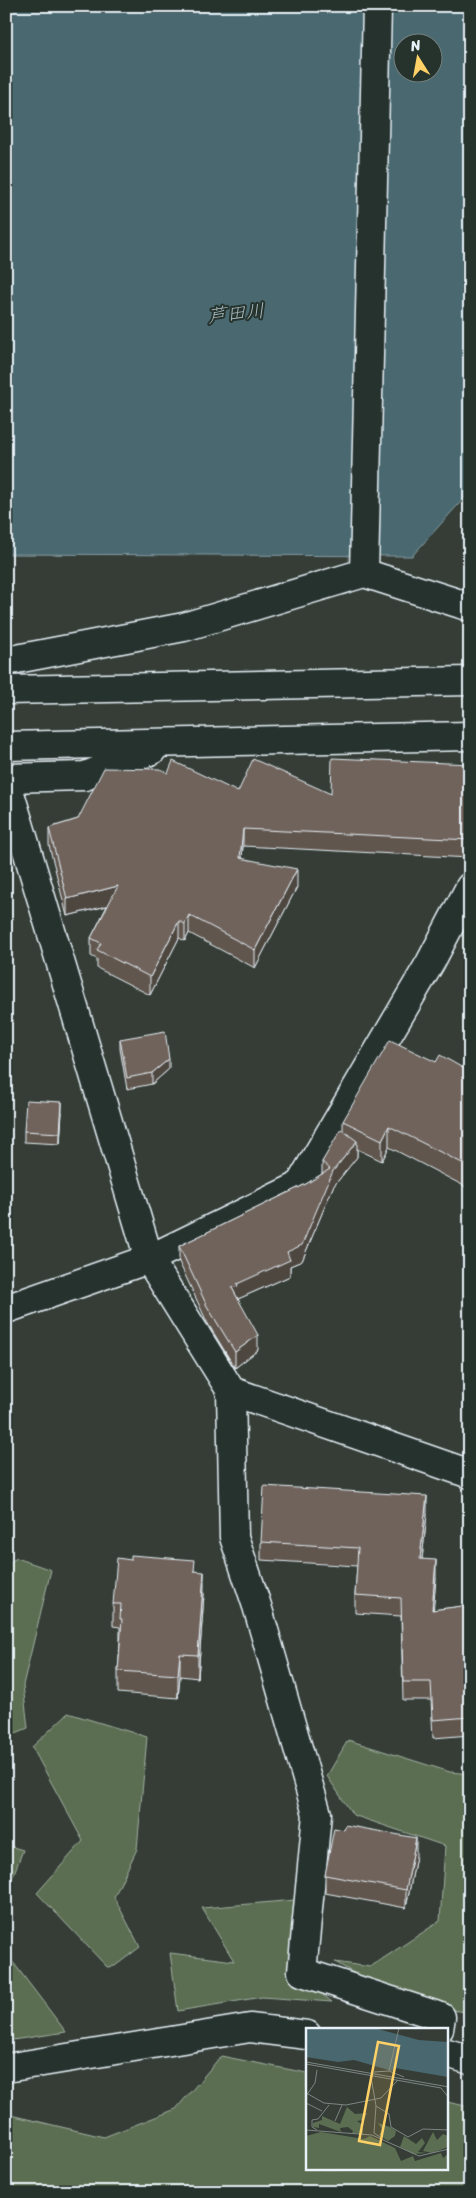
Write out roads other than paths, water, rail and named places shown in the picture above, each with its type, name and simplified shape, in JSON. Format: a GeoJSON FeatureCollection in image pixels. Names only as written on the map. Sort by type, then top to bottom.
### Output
{"type":"FeatureCollection","features":[{"type":"Feature","properties":{"kind":"street"},"geometry":{"type":"LineString","coordinates":[[364,574],[377,6]]}},
{"type":"Feature","properties":{"kind":"street"},"geometry":{"type":"LineString","coordinates":[[6,661],[184,627],[364,574],[470,607]]}},
{"type":"Feature","properties":{"kind":"street"},"geometry":{"type":"LineString","coordinates":[[6,690],[470,681]]}},
{"type":"Feature","properties":{"kind":"street"},"geometry":{"type":"LineString","coordinates":[[6,746],[470,736]]}},
{"type":"Feature","properties":{"kind":"street"},"geometry":{"type":"LineString","coordinates":[[170,743],[85,776],[6,779],[149,1259],[231,1391],[234,1538],[257,1606],[317,1814],[302,1972],[440,2017],[439,2028]]}},
{"type":"Feature","properties":{"kind":"street"},"geometry":{"type":"LineString","coordinates":[[6,1309],[149,1259],[299,1186],[430,964],[470,888]]}},
{"type":"Feature","properties":{"kind":"street"},"geometry":{"type":"LineString","coordinates":[[231,1391],[470,1474]]}},
{"type":"Feature","properties":{"kind":"street"},"geometry":{"type":"LineString","coordinates":[[6,2068],[250,2028],[306,2035]]}},
{"type":"Feature","properties":{"kind":"street"},"geometry":{"type":"LineString","coordinates":[[448,2053],[470,2060]]}},
{"type":"Feature","properties":{"kind":"water","name":"芦田川"},"geometry":{"type":"Polygon","coordinates":[[[6,6],[470,6],[470,496],[466,496],[412,556],[6,554],[6,6]]]}}]}
